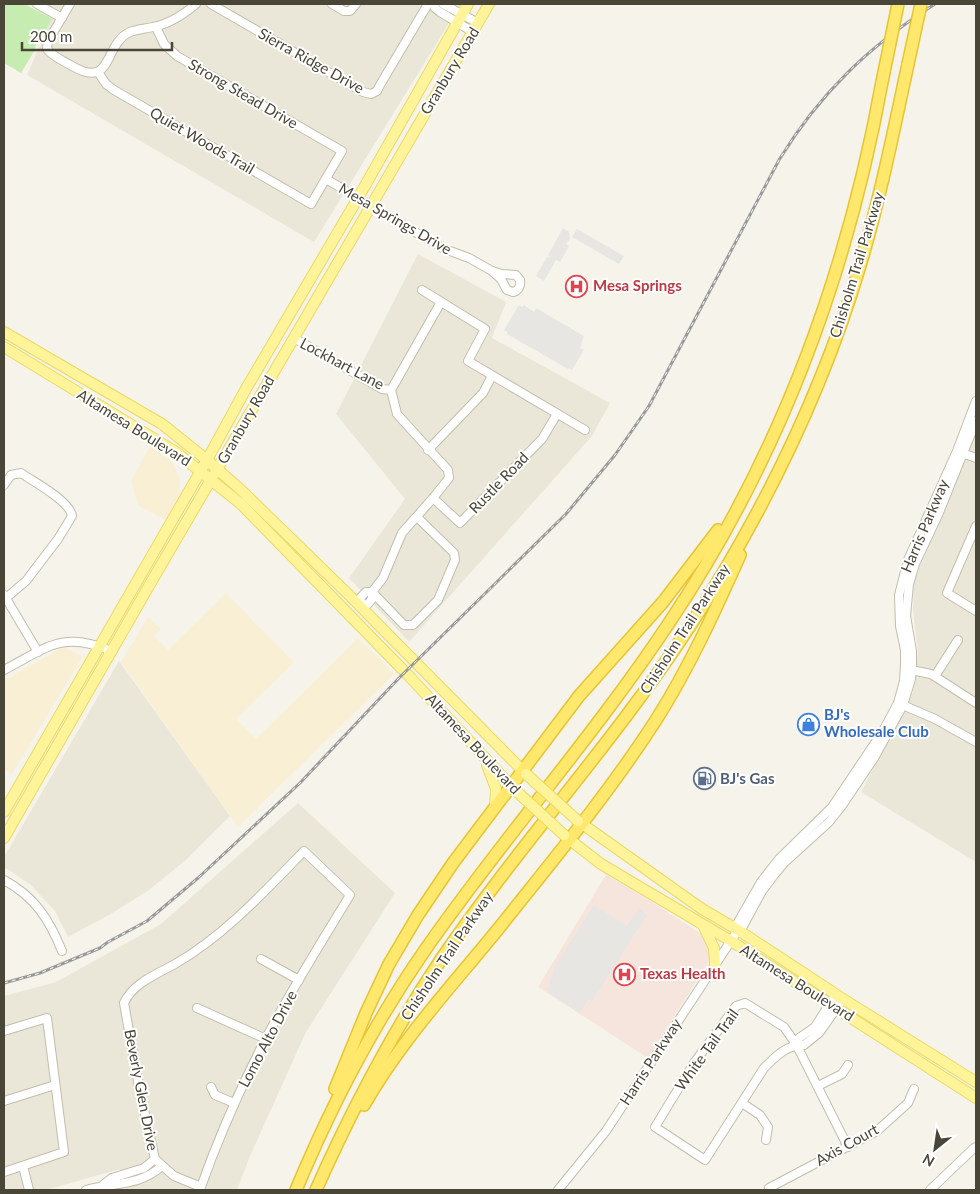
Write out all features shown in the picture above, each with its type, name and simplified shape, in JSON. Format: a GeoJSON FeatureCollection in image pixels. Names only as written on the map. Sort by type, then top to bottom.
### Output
{"type":"FeatureCollection","features":[{"type":"Feature","properties":{"kind":"highway","name":"Chisholm Trail Parkway"},"geometry":{"type":"LineString","coordinates":[[296,1190],[312,1152],[356,1062],[405,980],[457,906],[591,731],[668,626],[704,568],[747,490],[798,381],[828,296],[857,202],[872,141],[898,4]]}},
{"type":"Feature","properties":{"kind":"highway","name":"Chisholm Trail Parkway"},"geometry":{"type":"LineString","coordinates":[[317,1190],[362,1092],[427,980],[662,667],[706,599],[764,502],[806,412],[851,294],[880,193],[921,4]]}},
{"type":"Feature","properties":{"kind":"highway"},"geometry":{"type":"LineString","coordinates":[[312,1152],[348,1055],[389,964],[423,906],[460,853],[524,772],[590,683],[677,585],[747,490]]}},
{"type":"Feature","properties":{"kind":"highway"},"geometry":{"type":"LineString","coordinates":[[317,1190],[370,1094],[398,1052],[580,822],[656,720],[679,680],[726,587],[764,502]]}},
{"type":"Feature","properties":{"kind":"main road","name":"Granbury Road"},"geometry":{"type":"LineString","coordinates":[[4,812],[201,472],[280,330],[358,198],[468,4]]}},
{"type":"Feature","properties":{"kind":"main road","name":"Granbury Road"},"geometry":{"type":"LineString","coordinates":[[4,838],[162,563],[489,4]]}},
{"type":"Feature","properties":{"kind":"main road"},"geometry":{"type":"LineString","coordinates":[[280,330],[294,338]]}},
{"type":"Feature","properties":{"kind":"main road","name":"Altamesa Boulevard"},"geometry":{"type":"LineString","coordinates":[[4,332],[162,424],[207,460],[241,490],[360,606],[524,772],[580,822],[690,901],[976,1082]]}},
{"type":"Feature","properties":{"kind":"main road","name":"Altamesa Boulevard"},"geometry":{"type":"LineString","coordinates":[[4,347],[176,452],[241,504],[350,615],[512,787],[567,837],[601,864],[730,941],[976,1098]]}},
{"type":"Feature","properties":{"kind":"main road"},"geometry":{"type":"LineString","coordinates":[[96,403],[104,390]]}},
{"type":"Feature","properties":{"kind":"main road"},"geometry":{"type":"LineString","coordinates":[[152,556],[162,563]]}},
{"type":"Feature","properties":{"kind":"main road"},"geometry":{"type":"LineString","coordinates":[[350,615],[360,606]]}},
{"type":"Feature","properties":{"kind":"main road"},"geometry":{"type":"LineString","coordinates":[[451,722],[456,718],[462,718],[484,731]]}},
{"type":"Feature","properties":{"kind":"main road"},"geometry":{"type":"LineString","coordinates":[[41,748],[52,754]]}},
{"type":"Feature","properties":{"kind":"main road"},"geometry":{"type":"LineString","coordinates":[[484,757],[496,789],[495,807]]}},
{"type":"Feature","properties":{"kind":"main road"},"geometry":{"type":"LineString","coordinates":[[601,864],[649,885],[655,885],[660,880]]}},
{"type":"Feature","properties":{"kind":"main road"},"geometry":{"type":"LineString","coordinates":[[650,892],[658,890],[684,901],[690,901]]}},
{"type":"Feature","properties":{"kind":"main road"},"geometry":{"type":"LineString","coordinates":[[702,925],[711,941],[715,964]]}},
{"type":"Feature","properties":{"kind":"main road"},"geometry":{"type":"LineString","coordinates":[[921,1062],[930,1062],[955,1076],[961,1073]]}},
{"type":"Feature","properties":{"kind":"street"},"geometry":{"type":"LineString","coordinates":[[37,4],[62,18]]}},
{"type":"Feature","properties":{"kind":"street"},"geometry":{"type":"LineString","coordinates":[[70,4],[48,41],[48,49],[55,56],[85,73],[98,72],[104,68],[118,43],[125,35],[134,31],[156,27],[175,19],[196,4]]}},
{"type":"Feature","properties":{"kind":"street","name":"Sierra Ridge Drive"},"geometry":{"type":"LineString","coordinates":[[211,4],[362,92],[371,94],[377,91],[428,4]]}},
{"type":"Feature","properties":{"kind":"street"},"geometry":{"type":"LineString","coordinates":[[332,4],[344,11],[350,11],[356,4]]}},
{"type":"Feature","properties":{"kind":"street"},"geometry":{"type":"LineString","coordinates":[[434,4],[435,8],[440,12],[460,19]]}},
{"type":"Feature","properties":{"kind":"street"},"geometry":{"type":"LineString","coordinates":[[443,4],[460,19],[475,28]]}},
{"type":"Feature","properties":{"kind":"street","name":"Strong Stead Drive"},"geometry":{"type":"LineString","coordinates":[[156,27],[164,44],[177,56],[342,151],[326,179]]}},
{"type":"Feature","properties":{"kind":"street","name":"Quiet Woods Trail"},"geometry":{"type":"LineString","coordinates":[[98,72],[102,80],[114,90],[311,204],[326,179]]}},
{"type":"Feature","properties":{"kind":"street","name":"Mesa Springs Drive"},"geometry":{"type":"LineString","coordinates":[[326,179],[442,248],[468,258],[492,271]]}},
{"type":"Feature","properties":{"kind":"street"},"geometry":{"type":"LineString","coordinates":[[422,290],[485,329],[468,361],[585,430]]}},
{"type":"Feature","properties":{"kind":"street"},"geometry":{"type":"LineString","coordinates":[[372,592],[383,578],[402,533],[449,478],[448,470],[397,414],[391,390],[441,302]]}},
{"type":"Feature","properties":{"kind":"street","name":"Lockhart Lane"},"geometry":{"type":"LineString","coordinates":[[294,338],[382,389],[391,390]]}},
{"type":"Feature","properties":{"kind":"street"},"geometry":{"type":"LineString","coordinates":[[428,450],[483,393],[492,376]]}},
{"type":"Feature","properties":{"kind":"street","name":"Harris Parkway"},"geometry":{"type":"LineString","coordinates":[[558,1190],[606,1131],[738,930],[737,924],[761,882],[851,786],[907,693],[912,651],[906,616],[909,584],[915,564],[938,515],[976,401]]}},
{"type":"Feature","properties":{"kind":"street","name":"Rustle Road"},"geometry":{"type":"LineString","coordinates":[[433,498],[460,523],[542,439],[557,414]]}},
{"type":"Feature","properties":{"kind":"street","name":"Harris Parkway"},"geometry":{"type":"LineString","coordinates":[[900,704],[905,664],[905,650],[899,610],[899,595],[903,576],[908,560],[976,420]]}},
{"type":"Feature","properties":{"kind":"street"},"geometry":{"type":"LineString","coordinates":[[960,452],[976,458]]}},
{"type":"Feature","properties":{"kind":"street"},"geometry":{"type":"LineString","coordinates":[[4,485],[11,475],[21,473],[56,497],[70,509],[72,516],[63,532],[26,581],[5,597],[38,652]]}},
{"type":"Feature","properties":{"kind":"street"},"geometry":{"type":"LineString","coordinates":[[360,606],[360,597],[366,592],[372,592],[404,625],[413,625],[438,600],[455,560],[454,553],[417,517]]}},
{"type":"Feature","properties":{"kind":"street"},"geometry":{"type":"LineString","coordinates":[[976,526],[947,593],[976,611]]}},
{"type":"Feature","properties":{"kind":"street"},"geometry":{"type":"LineString","coordinates":[[935,676],[958,640]]}},
{"type":"Feature","properties":{"kind":"street"},"geometry":{"type":"LineString","coordinates":[[4,670],[53,644],[69,641],[86,642],[111,651]]}},
{"type":"Feature","properties":{"kind":"street"},"geometry":{"type":"LineString","coordinates":[[911,670],[927,672],[976,702]]}},
{"type":"Feature","properties":{"kind":"street"},"geometry":{"type":"LineString","coordinates":[[900,704],[935,719],[976,742]]}},
{"type":"Feature","properties":{"kind":"street","name":"Lomo Alto Drive"},"geometry":{"type":"LineString","coordinates":[[127,997],[139,985],[179,962],[229,924],[262,894],[304,850],[350,895],[266,1039],[234,1103],[201,1189]]}},
{"type":"Feature","properties":{"kind":"street"},"geometry":{"type":"LineString","coordinates":[[4,880],[18,888],[35,903],[53,930],[62,952]]}},
{"type":"Feature","properties":{"kind":"street"},"geometry":{"type":"LineString","coordinates":[[261,959],[299,980]]}},
{"type":"Feature","properties":{"kind":"street"},"geometry":{"type":"LineString","coordinates":[[766,1140],[768,1127],[760,1115],[742,1103],[764,1068],[776,1055],[796,1044],[804,1045],[820,1033],[839,996]]}},
{"type":"Feature","properties":{"kind":"street","name":"Beverly Glen Drive"},"geometry":{"type":"LineString","coordinates":[[127,997],[124,1003],[139,1087],[155,1159],[174,1176],[201,1189]]}},
{"type":"Feature","properties":{"kind":"street","name":"White Tail Trail"},"geometry":{"type":"LineString","coordinates":[[742,1103],[706,1160],[655,1128],[694,1064],[736,1006],[745,1003],[784,1027],[796,1044],[848,1147]]}},
{"type":"Feature","properties":{"kind":"street"},"geometry":{"type":"LineString","coordinates":[[197,1008],[266,1039]]}},
{"type":"Feature","properties":{"kind":"street"},"geometry":{"type":"LineString","coordinates":[[4,1031],[47,1018],[64,1152],[4,1172]]}},
{"type":"Feature","properties":{"kind":"street"},"geometry":{"type":"LineString","coordinates":[[818,1086],[842,1074],[848,1065]]}},
{"type":"Feature","properties":{"kind":"street"},"geometry":{"type":"LineString","coordinates":[[4,1101],[55,1085]]}},
{"type":"Feature","properties":{"kind":"street"},"geometry":{"type":"LineString","coordinates":[[211,1088],[215,1095],[234,1103]]}},
{"type":"Feature","properties":{"kind":"street","name":"Axis Court"},"geometry":{"type":"LineString","coordinates":[[769,1188],[878,1131],[908,1103],[914,1089]]}},
{"type":"Feature","properties":{"kind":"street"},"geometry":{"type":"LineString","coordinates":[[930,1190],[976,1147]]}},
{"type":"Feature","properties":{"kind":"street"},"geometry":{"type":"LineString","coordinates":[[115,1185],[144,1168],[155,1159]]}},
{"type":"Feature","properties":{"kind":"street"},"geometry":{"type":"LineString","coordinates":[[23,1166],[29,1190]]}},
{"type":"Feature","properties":{"kind":"street"},"geometry":{"type":"LineString","coordinates":[[86,1190],[147,1177],[162,1166]]}},
{"type":"Feature","properties":{"kind":"shaded area"},"geometry":{"type":"Polygon","coordinates":[[[30,4],[461,4],[314,242],[27,75],[50,22],[30,4]]]}},
{"type":"Feature","properties":{"kind":"shaded area"},"geometry":{"type":"Polygon","coordinates":[[[563,228],[569,232],[570,239],[566,244],[569,246],[560,262],[556,260],[544,281],[536,276],[547,257],[551,258],[548,255],[563,228]]]}},
{"type":"Feature","properties":{"kind":"shaded area"},"geometry":{"type":"Polygon","coordinates":[[[577,229],[624,256],[619,264],[572,237],[577,229]]]}},
{"type":"Feature","properties":{"kind":"shaded area"},"geometry":{"type":"Polygon","coordinates":[[[418,254],[506,302],[492,338],[610,403],[592,436],[409,642],[349,578],[405,499],[336,414],[418,254]]]}},
{"type":"Feature","properties":{"kind":"shaded area"},"geometry":{"type":"Polygon","coordinates":[[[519,305],[522,307],[524,305],[534,312],[536,308],[584,336],[580,348],[584,350],[572,370],[507,334],[508,332],[504,330],[519,305]]]}},
{"type":"Feature","properties":{"kind":"shaded area"},"geometry":{"type":"Polygon","coordinates":[[[976,424],[976,862],[861,792],[913,692],[918,651],[913,610],[914,581],[976,424]]]}},
{"type":"Feature","properties":{"kind":"shaded area"},"geometry":{"type":"Polygon","coordinates":[[[150,446],[172,462],[180,481],[180,491],[177,499],[165,520],[138,505],[131,481],[150,446]]]}},
{"type":"Feature","properties":{"kind":"shaded area"},"geometry":{"type":"Polygon","coordinates":[[[226,593],[294,662],[236,719],[256,739],[358,638],[394,674],[238,827],[121,662],[148,617],[161,629],[154,636],[168,650],[226,593]]]}},
{"type":"Feature","properties":{"kind":"shaded area"},"geometry":{"type":"Polygon","coordinates":[[[64,647],[83,656],[12,774],[4,769],[4,680],[64,647]]]}},
{"type":"Feature","properties":{"kind":"shaded area"},"geometry":{"type":"Polygon","coordinates":[[[119,661],[230,816],[187,859],[149,890],[109,915],[68,937],[55,911],[31,885],[4,867],[4,857],[119,661]]]}},
{"type":"Feature","properties":{"kind":"shaded area"},"geometry":{"type":"Polygon","coordinates":[[[298,803],[395,893],[306,1032],[250,1156],[237,1190],[126,1190],[120,1169],[46,1190],[4,1190],[4,996],[56,982],[161,924],[298,803]]]}},
{"type":"Feature","properties":{"kind":"shaded area","name":"Texas Health"},"geometry":{"type":"Polygon","coordinates":[[[606,875],[706,937],[711,947],[709,961],[648,1058],[538,987],[606,875]]]}},
{"type":"Feature","properties":{"kind":"shaded area"},"geometry":{"type":"Polygon","coordinates":[[[594,905],[627,926],[639,908],[647,915],[592,1001],[588,999],[580,1013],[549,993],[548,988],[555,967],[594,905]]]}},
{"type":"Feature","properties":{"kind":"green space"},"geometry":{"type":"Polygon","coordinates":[[[4,4],[25,4],[52,19],[42,37],[36,42],[35,50],[21,73],[4,63],[4,4]]]}},
{"type":"Feature","properties":{"kind":"railway"},"geometry":{"type":"LineString","coordinates":[[4,983],[40,973],[100,948],[147,921],[198,878],[300,783],[399,678],[566,514],[615,455],[649,406],[779,160],[811,113],[867,54],[935,4]]}},
{"type":"Feature","properties":{"kind":"place","name":"Mesa Springs"},"geometry":{"type":"Point","coordinates":[577,286]}},
{"type":"Feature","properties":{"kind":"place","name":"BJ's Wholesale Club"},"geometry":{"type":"Point","coordinates":[808,724]}},
{"type":"Feature","properties":{"kind":"place","name":"BJ's Gas"},"geometry":{"type":"Point","coordinates":[704,779]}},
{"type":"Feature","properties":{"kind":"place","name":"Texas Health"},"geometry":{"type":"Point","coordinates":[624,974]}}]}
